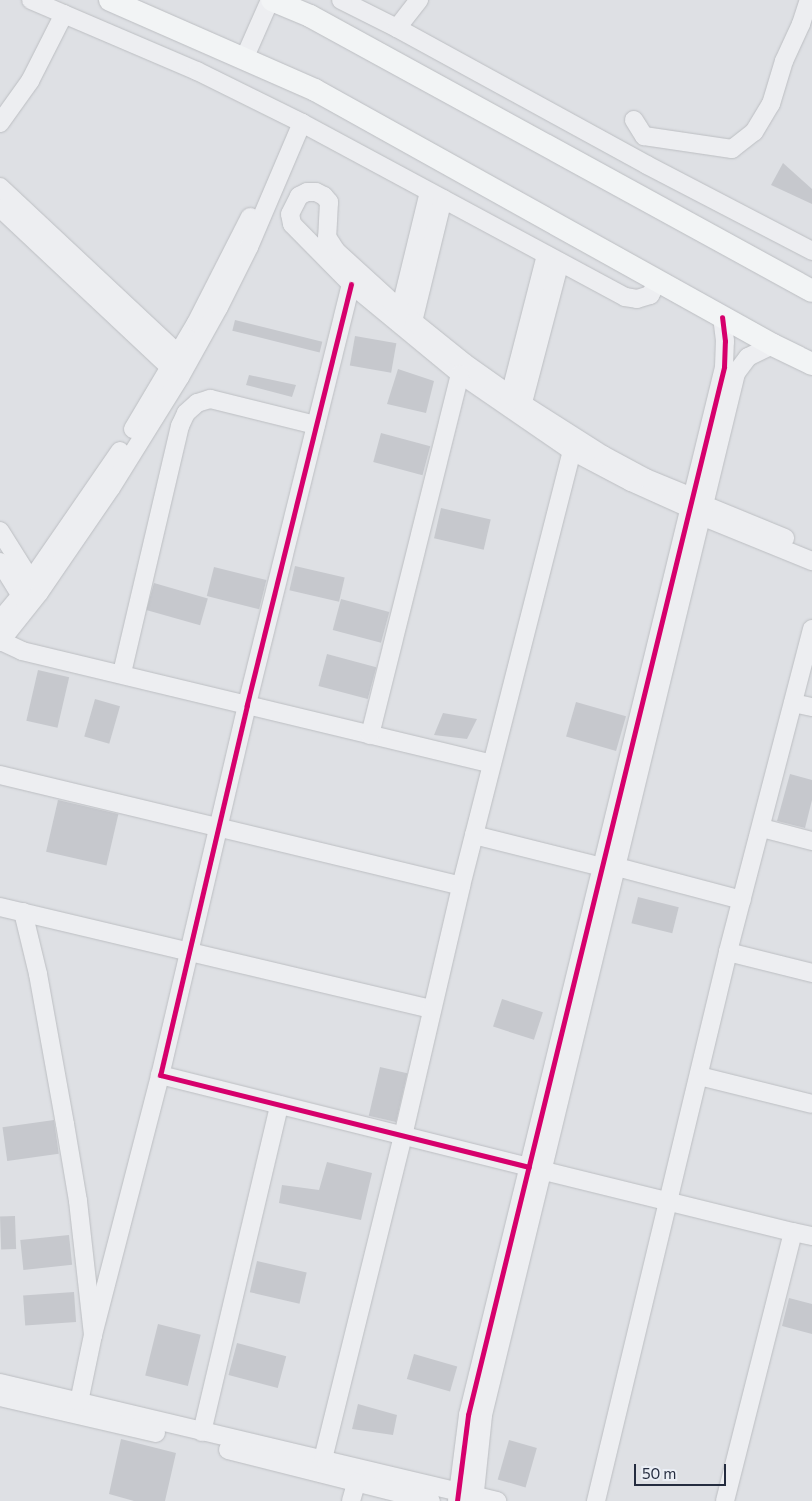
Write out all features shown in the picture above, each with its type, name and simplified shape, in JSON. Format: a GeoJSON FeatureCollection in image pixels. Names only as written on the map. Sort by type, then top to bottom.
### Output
{"type":"FeatureCollection","features":[{"type":"Feature","properties":{"kind":"main road"},"geometry":{"type":"LineString","coordinates":[[110,0],[315,90],[722,317],[812,364]]}},
{"type":"Feature","properties":{"kind":"main road"},"geometry":{"type":"LineString","coordinates":[[271,0],[310,16],[812,291]]}},
{"type":"Feature","properties":{"kind":"street"},"geometry":{"type":"LineString","coordinates":[[31,0],[197,71],[296,120],[626,297],[637,299],[650,295],[658,281]]}},
{"type":"Feature","properties":{"kind":"street"},"geometry":{"type":"LineString","coordinates":[[244,59],[271,0]]}},
{"type":"Feature","properties":{"kind":"street"},"geometry":{"type":"LineString","coordinates":[[341,0],[397,28],[647,165],[812,251]]}},
{"type":"Feature","properties":{"kind":"street"},"geometry":{"type":"LineString","coordinates":[[397,28],[419,0]]}},
{"type":"Feature","properties":{"kind":"street"},"geometry":{"type":"LineString","coordinates":[[634,120],[644,136],[732,149],[754,132],[771,104],[784,61],[802,24],[806,1]]}},
{"type":"Feature","properties":{"kind":"street"},"geometry":{"type":"LineString","coordinates":[[0,102],[18,78],[58,12]]}},
{"type":"Feature","properties":{"kind":"street"},"geometry":{"type":"LineString","coordinates":[[0,123],[30,81],[58,12]]}},
{"type":"Feature","properties":{"kind":"street"},"geometry":{"type":"LineString","coordinates":[[296,120],[249,246],[179,365],[111,488],[29,594],[0,641],[22,651],[122,673],[247,706],[492,764]]}},
{"type":"Feature","properties":{"kind":"street"},"geometry":{"type":"LineString","coordinates":[[0,187],[179,365]]}},
{"type":"Feature","properties":{"kind":"street"},"geometry":{"type":"LineString","coordinates":[[812,549],[696,506],[631,482],[572,451],[515,405],[465,363],[405,322],[351,284],[292,224],[290,214],[299,196],[307,192],[316,192],[324,196],[329,202],[327,237],[330,243],[405,322],[460,374],[515,405],[603,455],[696,506],[812,561]]}},
{"type":"Feature","properties":{"kind":"street"},"geometry":{"type":"LineString","coordinates":[[405,322],[436,195]]}},
{"type":"Feature","properties":{"kind":"street"},"geometry":{"type":"LineString","coordinates":[[0,208],[179,365]]}},
{"type":"Feature","properties":{"kind":"street"},"geometry":{"type":"LineString","coordinates":[[515,405],[553,259]]}},
{"type":"Feature","properties":{"kind":"street"},"geometry":{"type":"LineString","coordinates":[[79,1402],[93,1335],[160,1075],[247,706],[351,284]]}},
{"type":"Feature","properties":{"kind":"street"},"geometry":{"type":"LineString","coordinates":[[466,1497],[468,1415],[536,1169],[696,506],[724,367],[726,340],[722,317]]}},
{"type":"Feature","properties":{"kind":"street"},"geometry":{"type":"LineString","coordinates":[[696,506],[736,373],[748,357],[773,345]]}},
{"type":"Feature","properties":{"kind":"street"},"geometry":{"type":"LineString","coordinates":[[370,735],[460,374]]}},
{"type":"Feature","properties":{"kind":"street"},"geometry":{"type":"LineString","coordinates":[[122,673],[180,426],[186,413],[197,403],[210,399],[316,425]]}},
{"type":"Feature","properties":{"kind":"street"},"geometry":{"type":"LineString","coordinates":[[323,1459],[404,1136],[461,886],[572,451]]}},
{"type":"Feature","properties":{"kind":"street"},"geometry":{"type":"LineString","coordinates":[[0,531],[29,594]]}},
{"type":"Feature","properties":{"kind":"street"},"geometry":{"type":"LineString","coordinates":[[0,562],[29,594]]}},
{"type":"Feature","properties":{"kind":"street"},"geometry":{"type":"LineString","coordinates":[[0,620],[29,594]]}},
{"type":"Feature","properties":{"kind":"street"},"geometry":{"type":"LineString","coordinates":[[596,1501],[670,1201],[728,952],[762,828],[812,629]]}},
{"type":"Feature","properties":{"kind":"street"},"geometry":{"type":"LineString","coordinates":[[793,703],[812,707]]}},
{"type":"Feature","properties":{"kind":"street"},"geometry":{"type":"LineString","coordinates":[[0,775],[461,886]]}},
{"type":"Feature","properties":{"kind":"street"},"geometry":{"type":"LineString","coordinates":[[762,828],[812,841]]}},
{"type":"Feature","properties":{"kind":"street"},"geometry":{"type":"LineString","coordinates":[[474,835],[742,900]]}},
{"type":"Feature","properties":{"kind":"street"},"geometry":{"type":"LineString","coordinates":[[0,906],[432,1009]]}},
{"type":"Feature","properties":{"kind":"street"},"geometry":{"type":"LineString","coordinates":[[22,912],[40,983],[66,1124],[78,1201],[93,1335]]}},
{"type":"Feature","properties":{"kind":"street"},"geometry":{"type":"LineString","coordinates":[[728,952],[812,973]]}},
{"type":"Feature","properties":{"kind":"street"},"geometry":{"type":"LineString","coordinates":[[160,1075],[812,1236]]}},
{"type":"Feature","properties":{"kind":"street"},"geometry":{"type":"LineString","coordinates":[[699,1076],[812,1104]]}},
{"type":"Feature","properties":{"kind":"street"},"geometry":{"type":"LineString","coordinates":[[202,1432],[280,1105]]}},
{"type":"Feature","properties":{"kind":"street"},"geometry":{"type":"LineString","coordinates":[[725,1501],[793,1232]]}},
{"type":"Feature","properties":{"kind":"street"},"geometry":{"type":"LineString","coordinates":[[0,1383],[323,1459],[466,1497],[497,1501]]}},
{"type":"Feature","properties":{"kind":"street"},"geometry":{"type":"LineString","coordinates":[[0,1397],[243,1454],[356,1484],[431,1501]]}},
{"type":"Feature","properties":{"kind":"street"},"geometry":{"type":"LineString","coordinates":[[351,1501],[356,1484]]}},
{"type":"Feature","properties":{"kind":"building"},"geometry":{"type":"Polygon","coordinates":[[[783,163],[812,189],[812,204],[771,185],[783,163]]]}},
{"type":"Feature","properties":{"kind":"building"},"geometry":{"type":"Polygon","coordinates":[[[235,320],[322,342],[320,352],[232,331],[235,320]]]}},
{"type":"Feature","properties":{"kind":"building"},"geometry":{"type":"Polygon","coordinates":[[[355,336],[396,343],[391,373],[350,366],[355,336]]]}},
{"type":"Feature","properties":{"kind":"building"},"geometry":{"type":"Polygon","coordinates":[[[398,369],[434,381],[426,413],[387,404],[398,369]]]}},
{"type":"Feature","properties":{"kind":"building"},"geometry":{"type":"Polygon","coordinates":[[[249,375],[296,385],[292,397],[246,385],[249,375]]]}},
{"type":"Feature","properties":{"kind":"building"},"geometry":{"type":"Polygon","coordinates":[[[381,433],[430,446],[422,475],[373,462],[381,433]]]}},
{"type":"Feature","properties":{"kind":"building"},"geometry":{"type":"Polygon","coordinates":[[[441,508],[491,519],[484,550],[434,538],[441,508]]]}},
{"type":"Feature","properties":{"kind":"building"},"geometry":{"type":"Polygon","coordinates":[[[295,566],[345,577],[339,602],[289,590],[295,566]]]}},
{"type":"Feature","properties":{"kind":"building"},"geometry":{"type":"Polygon","coordinates":[[[214,567],[266,580],[259,609],[207,596],[214,567]]]}},
{"type":"Feature","properties":{"kind":"building"},"geometry":{"type":"Polygon","coordinates":[[[154,583],[208,598],[200,625],[146,610],[154,583]]]}},
{"type":"Feature","properties":{"kind":"building"},"geometry":{"type":"Polygon","coordinates":[[[341,599],[389,612],[381,643],[333,630],[341,599]]]}},
{"type":"Feature","properties":{"kind":"building"},"geometry":{"type":"Polygon","coordinates":[[[327,654],[376,667],[368,699],[318,686],[327,654]]]}},
{"type":"Feature","properties":{"kind":"building"},"geometry":{"type":"Polygon","coordinates":[[[38,670],[69,677],[57,728],[26,721],[38,670]]]}},
{"type":"Feature","properties":{"kind":"building"},"geometry":{"type":"Polygon","coordinates":[[[95,699],[120,706],[109,744],[84,736],[95,699]]]}},
{"type":"Feature","properties":{"kind":"building"},"geometry":{"type":"Polygon","coordinates":[[[576,702],[626,716],[616,751],[566,737],[576,702]]]}},
{"type":"Feature","properties":{"kind":"building"},"geometry":{"type":"Polygon","coordinates":[[[443,713],[477,719],[467,739],[434,735],[443,713]]]}},
{"type":"Feature","properties":{"kind":"building"},"geometry":{"type":"Polygon","coordinates":[[[790,774],[812,780],[812,800],[805,828],[777,821],[790,774]]]}},
{"type":"Feature","properties":{"kind":"building"},"geometry":{"type":"Polygon","coordinates":[[[58,800],[118,814],[106,866],[46,852],[58,800]]]}},
{"type":"Feature","properties":{"kind":"building"},"geometry":{"type":"Polygon","coordinates":[[[638,897],[679,907],[672,933],[631,923],[638,897]]]}},
{"type":"Feature","properties":{"kind":"building"},"geometry":{"type":"Polygon","coordinates":[[[502,999],[543,1012],[534,1040],[493,1027],[502,999]]]}},
{"type":"Feature","properties":{"kind":"building"},"geometry":{"type":"Polygon","coordinates":[[[380,1067],[407,1073],[396,1122],[369,1116],[380,1067]]]}},
{"type":"Feature","properties":{"kind":"building"},"geometry":{"type":"Polygon","coordinates":[[[54,1120],[59,1154],[7,1161],[3,1127],[54,1120]]]}},
{"type":"Feature","properties":{"kind":"building"},"geometry":{"type":"Polygon","coordinates":[[[327,1162],[372,1173],[361,1220],[279,1203],[282,1185],[319,1190],[327,1162]]]}},
{"type":"Feature","properties":{"kind":"building"},"geometry":{"type":"Polygon","coordinates":[[[15,1216],[16,1249],[1,1250],[0,1217],[15,1216]]]}},
{"type":"Feature","properties":{"kind":"building"},"geometry":{"type":"Polygon","coordinates":[[[69,1235],[72,1265],[23,1270],[20,1240],[69,1235]]]}},
{"type":"Feature","properties":{"kind":"building"},"geometry":{"type":"Polygon","coordinates":[[[257,1261],[307,1272],[299,1304],[250,1292],[257,1261]]]}},
{"type":"Feature","properties":{"kind":"building"},"geometry":{"type":"Polygon","coordinates":[[[74,1292],[76,1322],[25,1325],[23,1296],[74,1292]]]}},
{"type":"Feature","properties":{"kind":"building"},"geometry":{"type":"Polygon","coordinates":[[[789,1298],[812,1304],[812,1334],[782,1326],[789,1298]]]}},
{"type":"Feature","properties":{"kind":"building"},"geometry":{"type":"Polygon","coordinates":[[[158,1324],[201,1335],[188,1386],[145,1375],[158,1324]]]}},
{"type":"Feature","properties":{"kind":"building"},"geometry":{"type":"Polygon","coordinates":[[[237,1343],[286,1356],[278,1388],[228,1375],[237,1343]]]}},
{"type":"Feature","properties":{"kind":"building"},"geometry":{"type":"Polygon","coordinates":[[[414,1354],[457,1366],[450,1391],[407,1379],[414,1354]]]}},
{"type":"Feature","properties":{"kind":"building"},"geometry":{"type":"Polygon","coordinates":[[[358,1404],[397,1415],[393,1435],[352,1429],[358,1404]]]}},
{"type":"Feature","properties":{"kind":"building"},"geometry":{"type":"Polygon","coordinates":[[[121,1439],[176,1453],[165,1501],[134,1501],[109,1494],[121,1439]]]}},
{"type":"Feature","properties":{"kind":"building"},"geometry":{"type":"Polygon","coordinates":[[[509,1440],[537,1448],[526,1487],[498,1479],[509,1440]]]}},
{"type":"Feature","properties":{"kind":"cycle path"},"geometry":{"type":"LineString","coordinates":[[351,284],[247,705],[160,1075],[529,1167]]}},
{"type":"Feature","properties":{"kind":"cycle path"},"geometry":{"type":"LineString","coordinates":[[457,1501],[468,1415],[724,367],[725,341],[722,317]]}}]}
